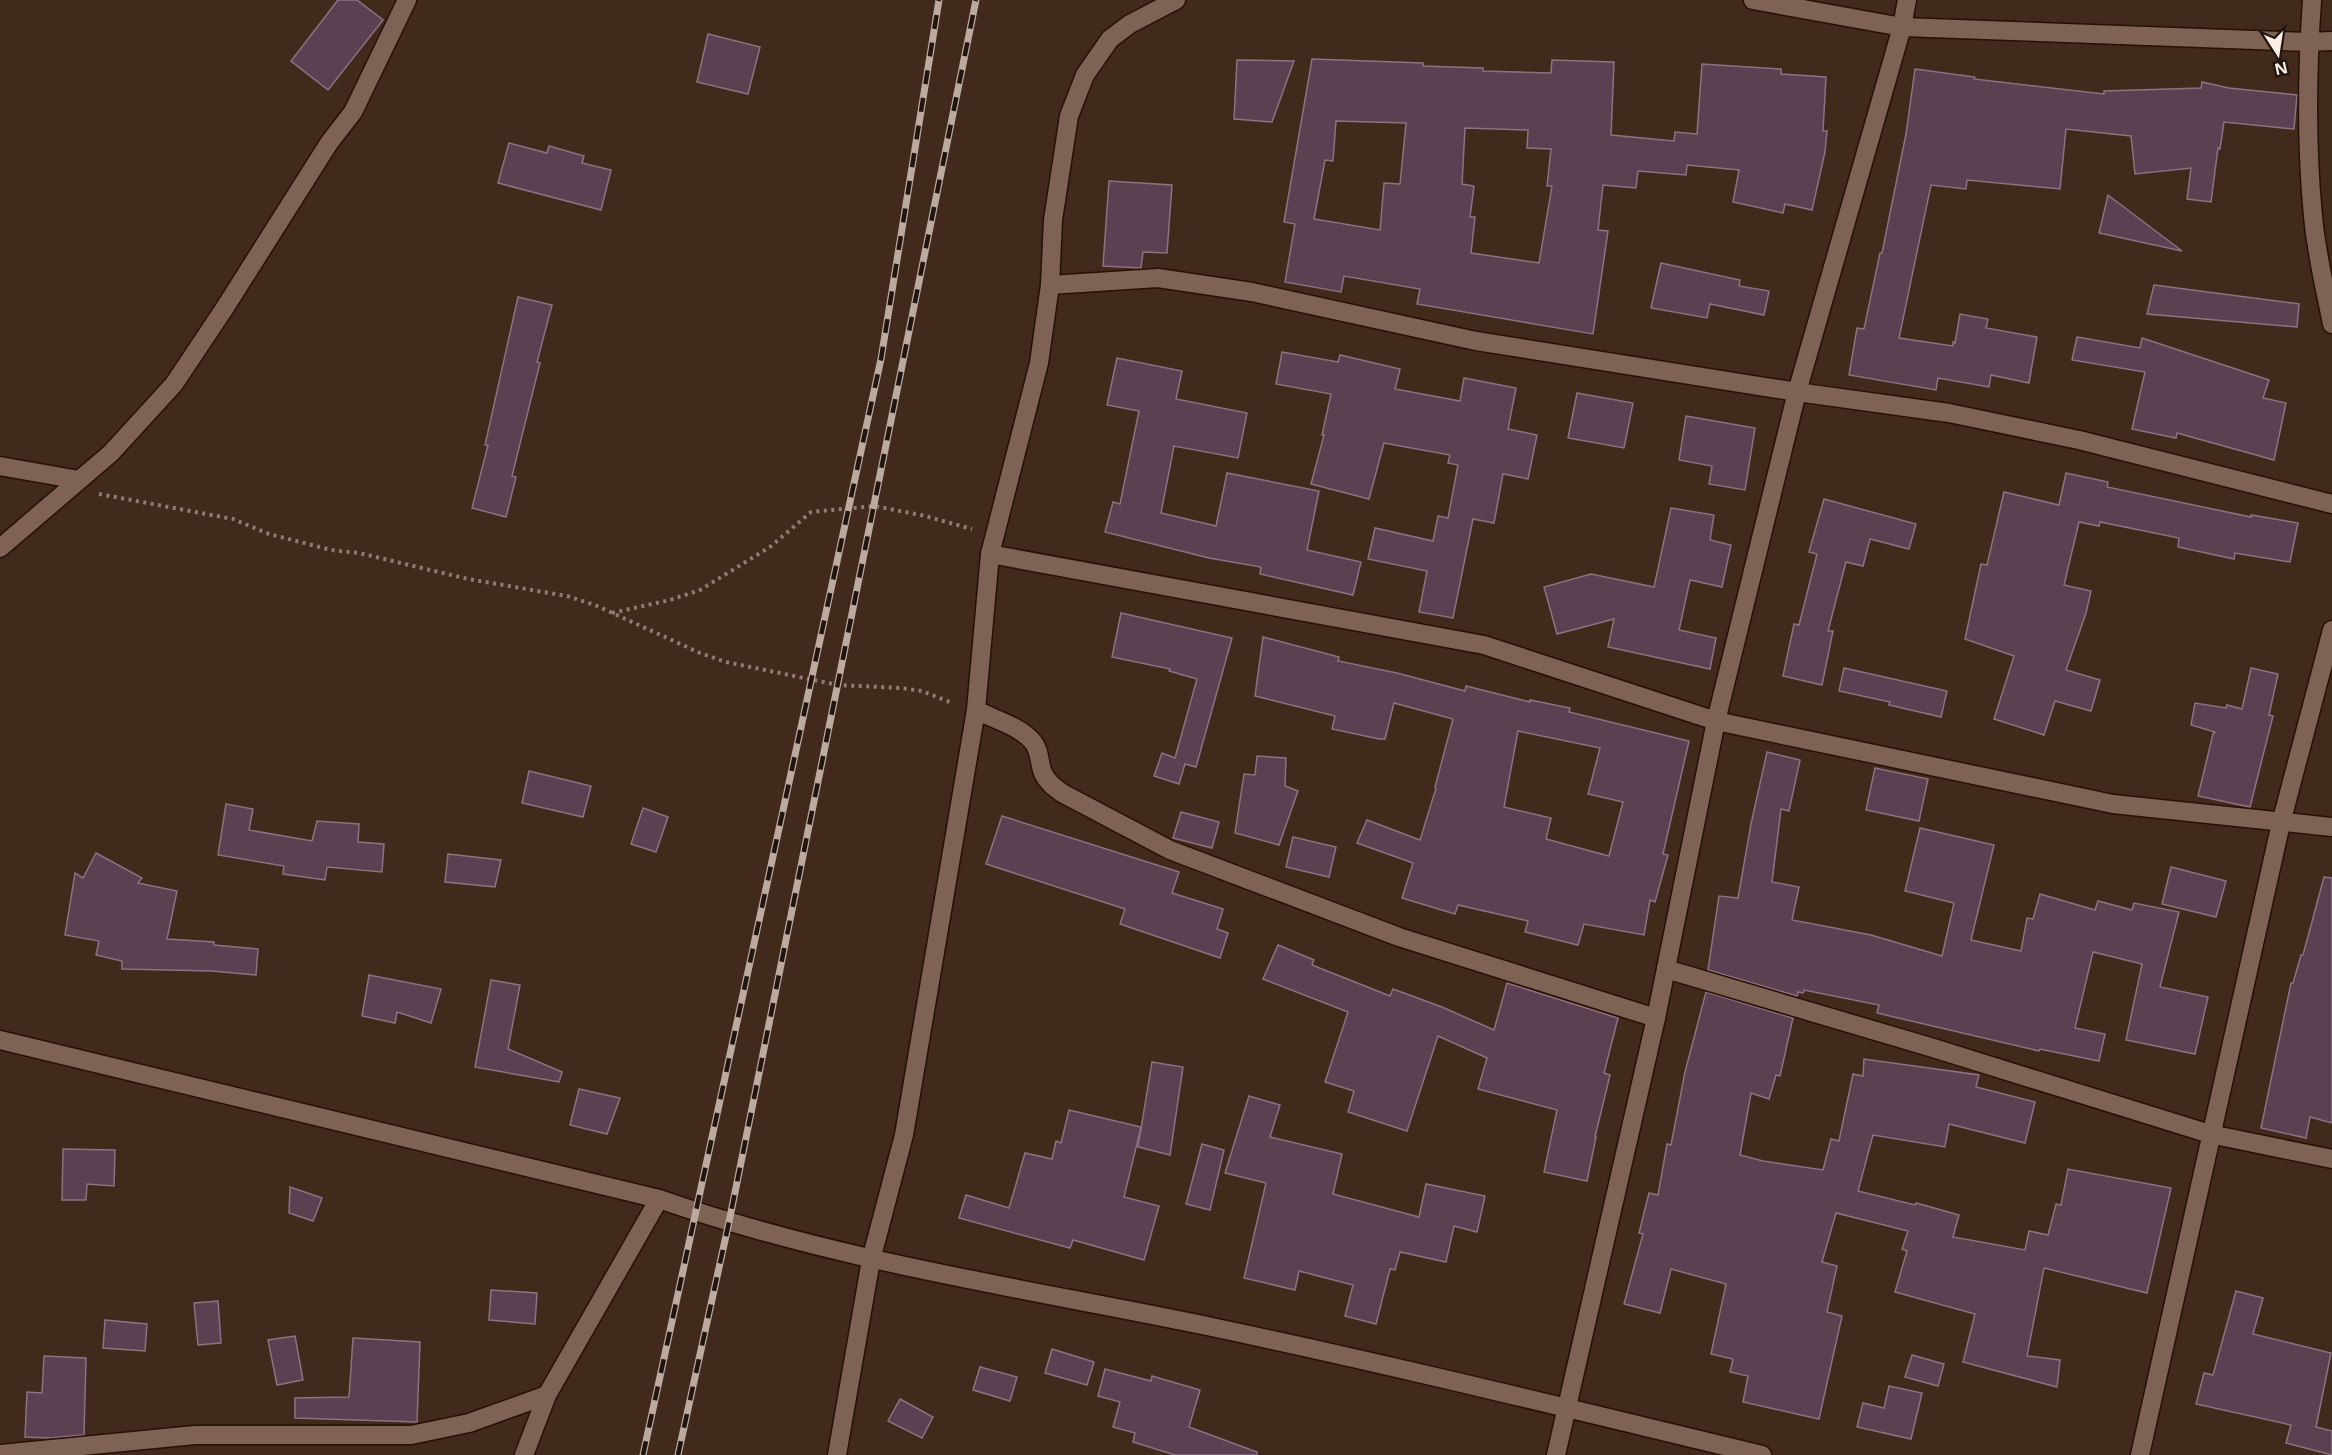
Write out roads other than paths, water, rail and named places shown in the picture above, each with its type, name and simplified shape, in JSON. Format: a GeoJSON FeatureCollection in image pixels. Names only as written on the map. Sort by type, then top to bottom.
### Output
{"type":"FeatureCollection","features":[{"type":"Feature","properties":{"kind":"street"},"geometry":{"type":"LineString","coordinates":[[0,548],[111,453],[174,384],[329,143],[353,112],[407,0]]}},
{"type":"Feature","properties":{"kind":"street"},"geometry":{"type":"LineString","coordinates":[[837,1455],[871,1260],[904,1135],[975,714],[990,554],[1039,363],[1050,285],[1053,220],[1069,116],[1085,75],[1110,39],[1130,24],[1176,0]]}},
{"type":"Feature","properties":{"kind":"street"},"geometry":{"type":"LineString","coordinates":[[1753,0],[1902,27],[2309,42],[2332,40]]}},
{"type":"Feature","properties":{"kind":"street"},"geometry":{"type":"LineString","coordinates":[[1556,1455],[1656,1018],[1716,721],[1797,392],[1902,27],[1907,0]]}},
{"type":"Feature","properties":{"kind":"street"},"geometry":{"type":"LineString","coordinates":[[2312,0],[2309,42],[2309,162],[2313,218],[2332,324]]}},
{"type":"Feature","properties":{"kind":"street"},"geometry":{"type":"LineString","coordinates":[[1050,285],[1158,278],[1252,292],[1476,341],[1797,392],[1949,413],[2079,440],[2332,504]]}},
{"type":"Feature","properties":{"kind":"street"},"geometry":{"type":"LineString","coordinates":[[0,466],[76,484]]}},
{"type":"Feature","properties":{"kind":"street"},"geometry":{"type":"LineString","coordinates":[[990,554],[1484,645],[1716,721],[2113,804],[2332,827]]}},
{"type":"Feature","properties":{"kind":"street"},"geometry":{"type":"LineString","coordinates":[[2140,1455],[2281,823],[2332,630]]}},
{"type":"Feature","properties":{"kind":"street"},"geometry":{"type":"LineString","coordinates":[[975,714],[1023,733],[1032,741],[1044,774],[1050,784],[1062,793],[1170,850],[1399,938],[1656,1018]]}},
{"type":"Feature","properties":{"kind":"street"},"geometry":{"type":"LineString","coordinates":[[1666,969],[1930,1047],[2210,1134],[2332,1159]]}},
{"type":"Feature","properties":{"kind":"street"},"geometry":{"type":"LineString","coordinates":[[0,1040],[659,1198],[729,1222],[871,1260],[1209,1326],[1762,1455]]}},
{"type":"Feature","properties":{"kind":"street"},"geometry":{"type":"LineString","coordinates":[[524,1455],[547,1395],[659,1198]]}},
{"type":"Feature","properties":{"kind":"street"},"geometry":{"type":"LineString","coordinates":[[0,1455],[195,1435],[411,1435],[469,1423],[547,1395]]}},
{"type":"Feature","properties":{"kind":"railway"},"geometry":{"type":"LineString","coordinates":[[643,1455],[881,359],[939,0]]}},
{"type":"Feature","properties":{"kind":"railway"},"geometry":{"type":"LineString","coordinates":[[678,1455],[729,1222],[976,0]]}}]}
